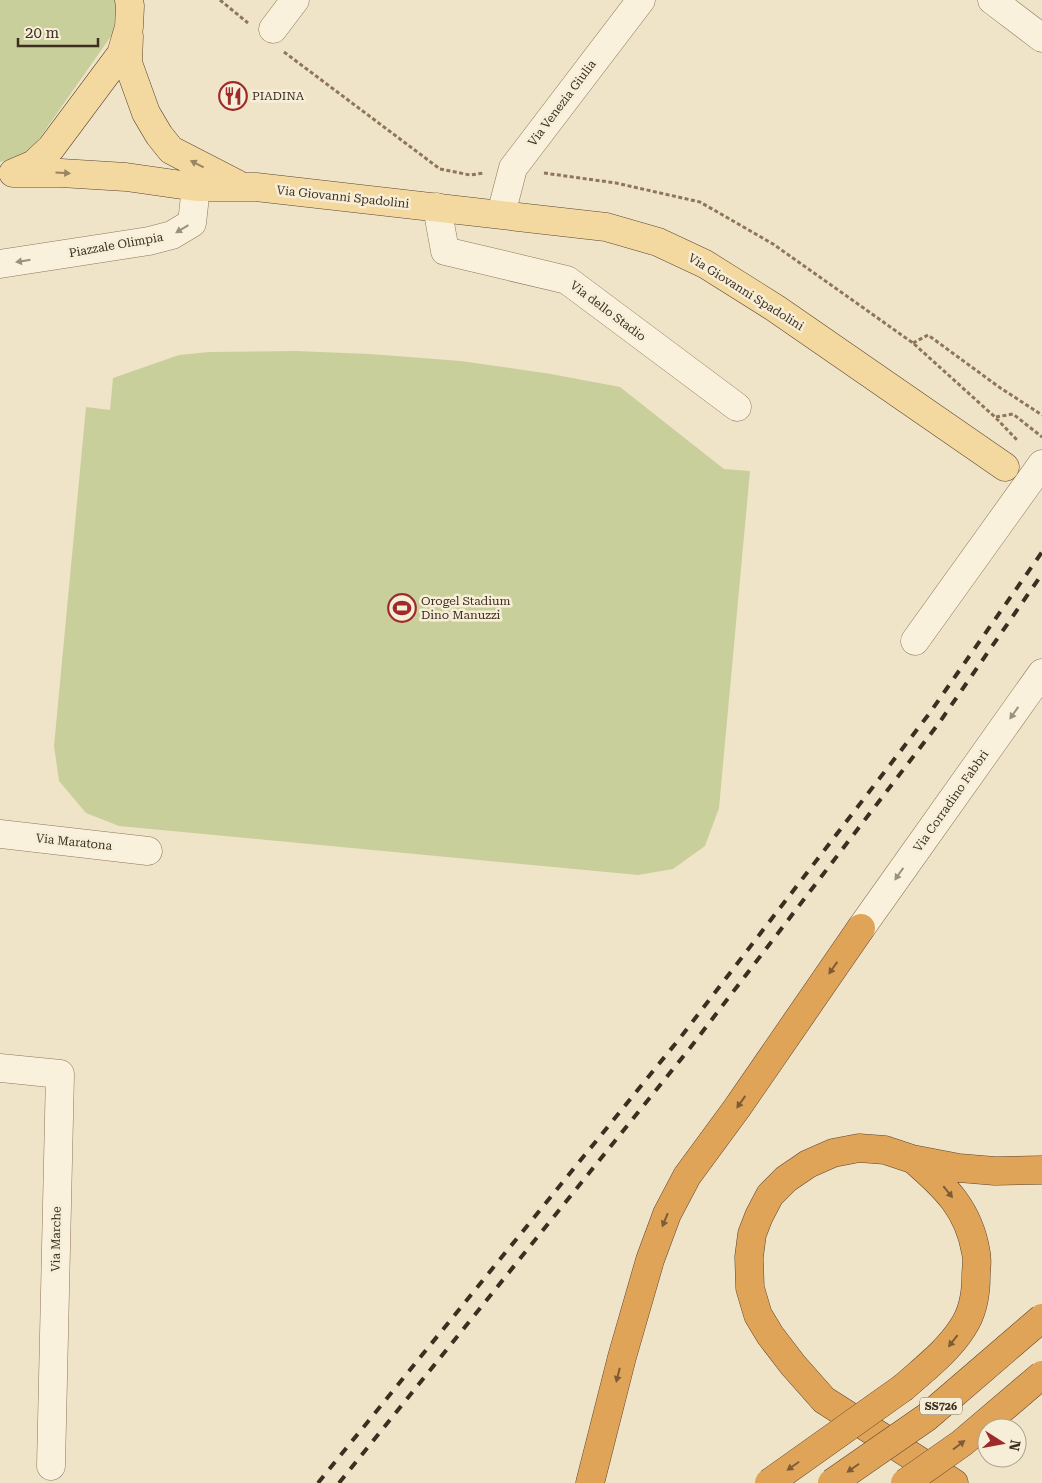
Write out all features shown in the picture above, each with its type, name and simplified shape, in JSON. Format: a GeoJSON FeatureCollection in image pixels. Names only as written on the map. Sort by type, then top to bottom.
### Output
{"type":"FeatureCollection","features":[{"type":"Feature","properties":{"kind":"highway"},"geometry":{"type":"LineString","coordinates":[[590,1483],[622,1357],[650,1260],[667,1214],[687,1176],[737,1108],[861,928]]}},
{"type":"Feature","properties":{"kind":"highway"},"geometry":{"type":"LineString","coordinates":[[954,1483],[824,1400],[793,1365],[770,1335],[758,1314],[750,1288],[749,1257],[752,1234],[770,1195],[786,1179],[808,1164],[833,1152],[859,1148],[885,1150],[959,1168],[1042,1170]]}},
{"type":"Feature","properties":{"kind":"highway"},"geometry":{"type":"LineString","coordinates":[[769,1483],[904,1388],[948,1347],[964,1326],[974,1303],[976,1282],[977,1254],[970,1226],[960,1207],[941,1184],[912,1158]]}},
{"type":"Feature","properties":{"kind":"highway","name":"SS726"},"geometry":{"type":"LineString","coordinates":[[832,1483],[927,1417],[1042,1318]]}},
{"type":"Feature","properties":{"kind":"highway"},"geometry":{"type":"LineString","coordinates":[[905,1483],[962,1443],[1042,1376]]}},
{"type":"Feature","properties":{"kind":"main road"},"geometry":{"type":"LineString","coordinates":[[129,0],[128,63],[146,113],[159,135],[171,150],[241,186]]}},
{"type":"Feature","properties":{"kind":"main road"},"geometry":{"type":"LineString","coordinates":[[7,173],[34,164],[50,148],[121,54],[129,27]]}},
{"type":"Feature","properties":{"kind":"main road"},"geometry":{"type":"LineString","coordinates":[[7,173],[61,173],[126,178],[196,187],[241,186]]}},
{"type":"Feature","properties":{"kind":"main road","name":"Via Giovanni Spadolini"},"geometry":{"type":"LineString","coordinates":[[241,186],[606,227],[658,242],[705,264],[775,308],[1005,467]]}},
{"type":"Feature","properties":{"kind":"street"},"geometry":{"type":"LineString","coordinates":[[273,29],[295,0]]}},
{"type":"Feature","properties":{"kind":"street","name":"Via Venezia Giulia"},"geometry":{"type":"LineString","coordinates":[[502,214],[513,168],[641,0]]}},
{"type":"Feature","properties":{"kind":"street"},"geometry":{"type":"LineString","coordinates":[[1007,4],[1042,38]]}},
{"type":"Feature","properties":{"kind":"street","name":"Piazzale Olimpia"},"geometry":{"type":"LineString","coordinates":[[0,264],[149,241],[172,235],[192,223],[196,187]]}},
{"type":"Feature","properties":{"kind":"street","name":"Via dello Stadio"},"geometry":{"type":"LineString","coordinates":[[437,207],[445,251],[567,280],[737,407]]}},
{"type":"Feature","properties":{"kind":"street"},"geometry":{"type":"LineString","coordinates":[[915,641],[1042,464]]}},
{"type":"Feature","properties":{"kind":"street","name":"Via Corradino Fabbri"},"geometry":{"type":"LineString","coordinates":[[861,928],[1042,674]]}},
{"type":"Feature","properties":{"kind":"street","name":"Via Maratona"},"geometry":{"type":"LineString","coordinates":[[0,834],[148,851]]}},
{"type":"Feature","properties":{"kind":"street","name":"Via Marche"},"geometry":{"type":"LineString","coordinates":[[0,1068],[60,1074],[51,1466]]}},
{"type":"Feature","properties":{"kind":"path"},"geometry":{"type":"LineString","coordinates":[[913,343],[928,335],[999,387],[1042,415]]}},
{"type":"Feature","properties":{"kind":"path"},"geometry":{"type":"LineString","coordinates":[[996,418],[1013,414],[1042,437]]}},
{"type":"Feature","properties":{"kind":"green space"},"geometry":{"type":"Polygon","coordinates":[[[0,0],[116,0],[114,32],[27,156],[0,162],[0,0]]]}},
{"type":"Feature","properties":{"kind":"green space","name":"Orogel Stadium Dino Manuzzi"},"geometry":{"type":"Polygon","coordinates":[[[296,351],[461,361],[551,374],[620,387],[724,469],[750,471],[719,808],[705,846],[673,869],[638,875],[119,826],[86,813],[59,781],[54,746],[86,407],[110,410],[113,378],[179,355],[209,352],[296,351]]]}},
{"type":"Feature","properties":{"kind":"railway"},"geometry":{"type":"LineString","coordinates":[[318,1483],[680,1038],[929,714],[1042,552]]}},
{"type":"Feature","properties":{"kind":"railway"},"geometry":{"type":"LineString","coordinates":[[339,1483],[690,1048],[939,723],[1042,574]]}},
{"type":"Feature","properties":{"kind":"place","name":"PIADINA"},"geometry":{"type":"Point","coordinates":[233,96]}},
{"type":"Feature","properties":{"kind":"place","name":"Orogel Stadium Dino Manuzzi"},"geometry":{"type":"Point","coordinates":[402,608]}}]}
